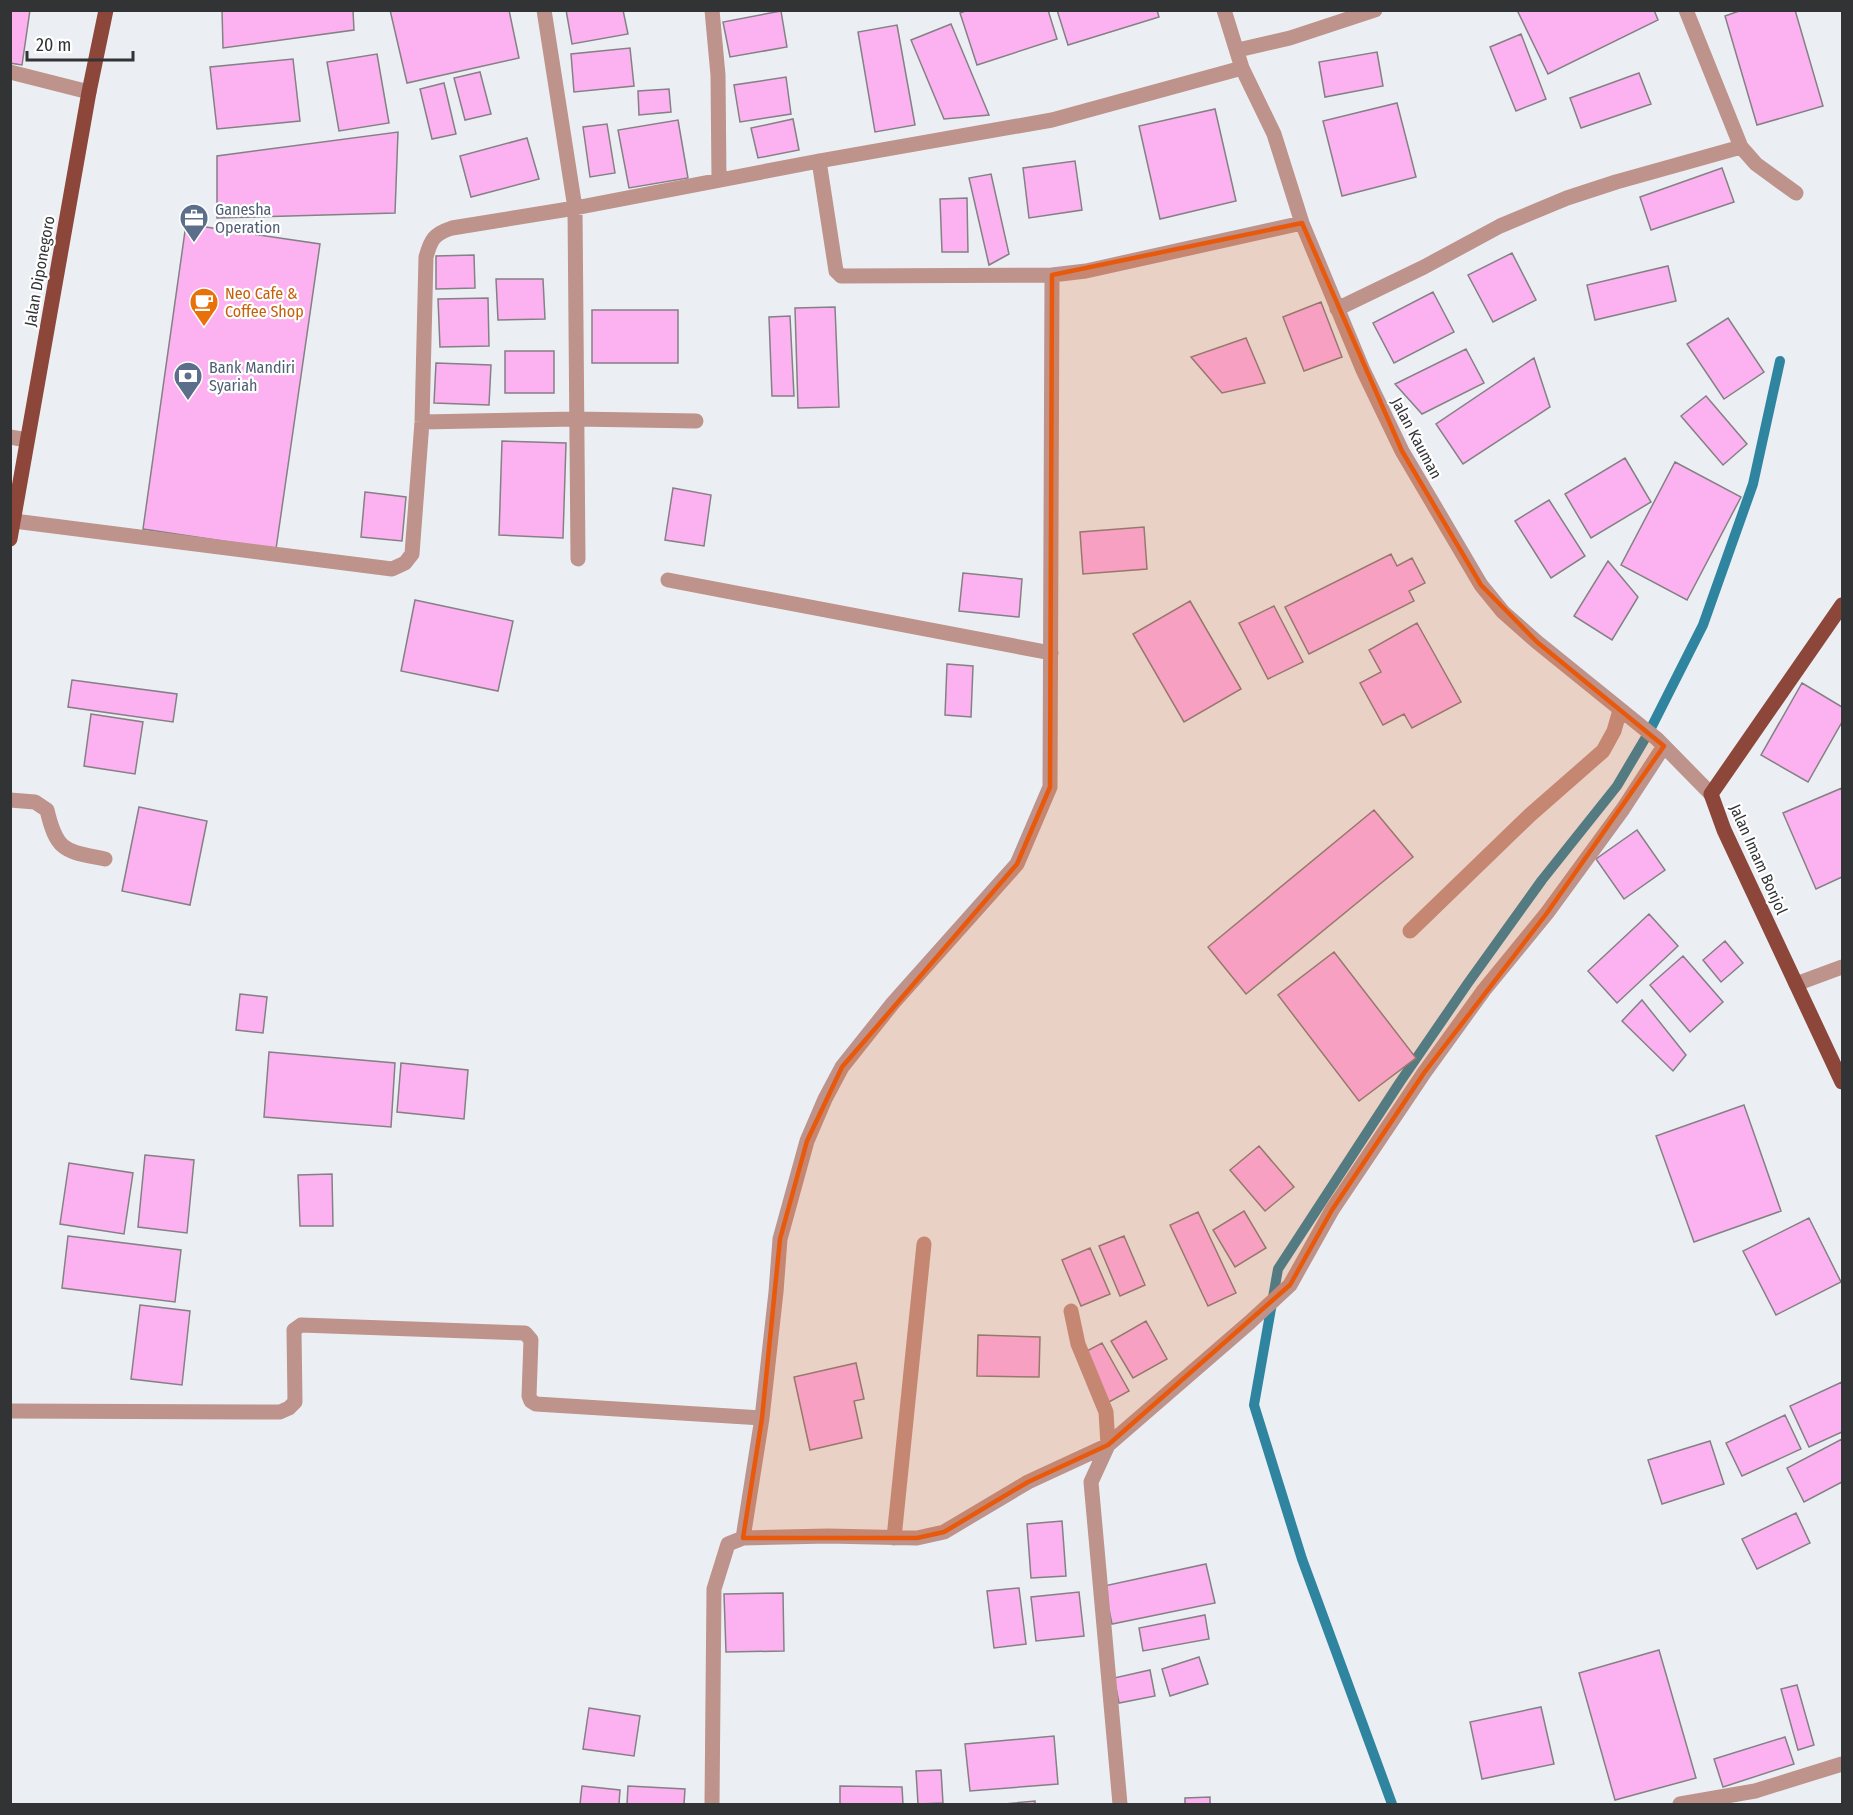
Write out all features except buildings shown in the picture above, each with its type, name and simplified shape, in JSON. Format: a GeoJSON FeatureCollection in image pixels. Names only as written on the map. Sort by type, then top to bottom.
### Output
{"type":"FeatureCollection","features":[{"type":"Feature","properties":{"kind":"main road","name":"Jalan Diponegoro"},"geometry":{"type":"LineString","coordinates":[[10,539],[89,92],[106,10]]}},
{"type":"Feature","properties":{"kind":"main road","name":"Jalan Imam Bonjol"},"geometry":{"type":"LineString","coordinates":[[1842,605],[1711,794],[1724,830],[1842,1082]]}},
{"type":"Feature","properties":{"kind":"street"},"geometry":{"type":"LineString","coordinates":[[544,10],[575,208],[578,559]]}},
{"type":"Feature","properties":{"kind":"street"},"geometry":{"type":"LineString","coordinates":[[712,10],[718,75],[719,180]]}},
{"type":"Feature","properties":{"kind":"street","name":"Jalan Kauman"},"geometry":{"type":"LineString","coordinates":[[1224,10],[1242,68],[1274,134],[1302,223],[1363,370],[1402,452],[1481,585],[1503,612],[1625,715],[1661,742],[1711,794]]}},
{"type":"Feature","properties":{"kind":"street"},"geometry":{"type":"LineString","coordinates":[[1238,50],[1290,38],[1375,10]]}},
{"type":"Feature","properties":{"kind":"street"},"geometry":{"type":"LineString","coordinates":[[1686,10],[1741,147],[1755,164],[1796,194]]}},
{"type":"Feature","properties":{"kind":"street"},"geometry":{"type":"LineString","coordinates":[[14,521],[392,569],[405,563],[412,554],[422,422],[426,257],[430,242],[440,232],[1053,120],[1242,68]]}},
{"type":"Feature","properties":{"kind":"street"},"geometry":{"type":"LineString","coordinates":[[10,72],[89,92]]}},
{"type":"Feature","properties":{"kind":"street"},"geometry":{"type":"LineString","coordinates":[[1338,309],[1424,267],[1500,226],[1567,198],[1741,147]]}},
{"type":"Feature","properties":{"kind":"street"},"geometry":{"type":"LineString","coordinates":[[819,161],[836,271],[841,276],[1052,275],[1086,271],[1302,223]]}},
{"type":"Feature","properties":{"kind":"street"},"geometry":{"type":"LineString","coordinates":[[743,1538],[762,1418],[780,1239],[807,1141],[842,1067],[893,1003],[1017,864],[1050,787],[1052,275]]}},
{"type":"Feature","properties":{"kind":"street"},"geometry":{"type":"LineString","coordinates":[[422,422],[576,419],[696,421]]}},
{"type":"Feature","properties":{"kind":"street"},"geometry":{"type":"LineString","coordinates":[[10,437],[27,440]]}},
{"type":"Feature","properties":{"kind":"street"},"geometry":{"type":"LineString","coordinates":[[668,580],[1051,653]]}},
{"type":"Feature","properties":{"kind":"street"},"geometry":{"type":"LineString","coordinates":[[1410,931],[1501,842],[1603,751],[1625,715]]}},
{"type":"Feature","properties":{"kind":"street"},"geometry":{"type":"LineString","coordinates":[[712,1804],[714,1588],[728,1544],[743,1538],[828,1536],[917,1538],[944,1532],[1028,1482],[1108,1445],[1290,1285],[1332,1210],[1424,1073],[1484,990],[1547,913],[1623,809],[1661,742]]}},
{"type":"Feature","properties":{"kind":"street"},"geometry":{"type":"LineString","coordinates":[[10,800],[35,802],[47,810],[52,830],[61,846],[68,852],[105,859]]}},
{"type":"Feature","properties":{"kind":"street"},"geometry":{"type":"LineString","coordinates":[[1796,984],[1842,967]]}},
{"type":"Feature","properties":{"kind":"street"},"geometry":{"type":"LineString","coordinates":[[894,1538],[924,1244]]}},
{"type":"Feature","properties":{"kind":"street"},"geometry":{"type":"LineString","coordinates":[[1071,1311],[1078,1344],[1106,1412],[1108,1445],[1091,1482],[1120,1804]]}},
{"type":"Feature","properties":{"kind":"street"},"geometry":{"type":"LineString","coordinates":[[10,1411],[280,1412],[295,1402],[294,1330],[301,1325],[525,1333],[531,1340],[529,1396],[536,1404],[762,1418]]}},
{"type":"Feature","properties":{"kind":"street"},"geometry":{"type":"LineString","coordinates":[[1680,1804],[1756,1798],[1842,1764]]}},
{"type":"Feature","properties":{"kind":"highlighted area"},"geometry":{"type":"Polygon","coordinates":[[[1302,223],[1402,451],[1481,585],[1537,642],[1664,746],[1547,913],[1424,1073],[1332,1210],[1290,1285],[1108,1445],[1028,1482],[944,1532],[917,1538],[743,1538],[762,1418],[780,1239],[807,1141],[842,1067],[1017,864],[1050,787],[1052,275],[1302,223]]]}},
{"type":"Feature","properties":{"kind":"waterway"},"geometry":{"type":"LineString","coordinates":[[1392,1804],[1302,1559],[1254,1405],[1278,1269],[1400,1082],[1468,983],[1542,880],[1617,786],[1649,732],[1703,625],[1753,484],[1780,361]]}},
{"type":"Feature","properties":{"kind":"place","name":"Ganesha Operation"},"geometry":{"type":"Point","coordinates":[194,244]}},
{"type":"Feature","properties":{"kind":"place","name":"Neo Cafe & Coffee Shop"},"geometry":{"type":"Point","coordinates":[204,328]}},
{"type":"Feature","properties":{"kind":"place","name":"Bank Mandiri Syariah"},"geometry":{"type":"Point","coordinates":[188,402]}}]}
